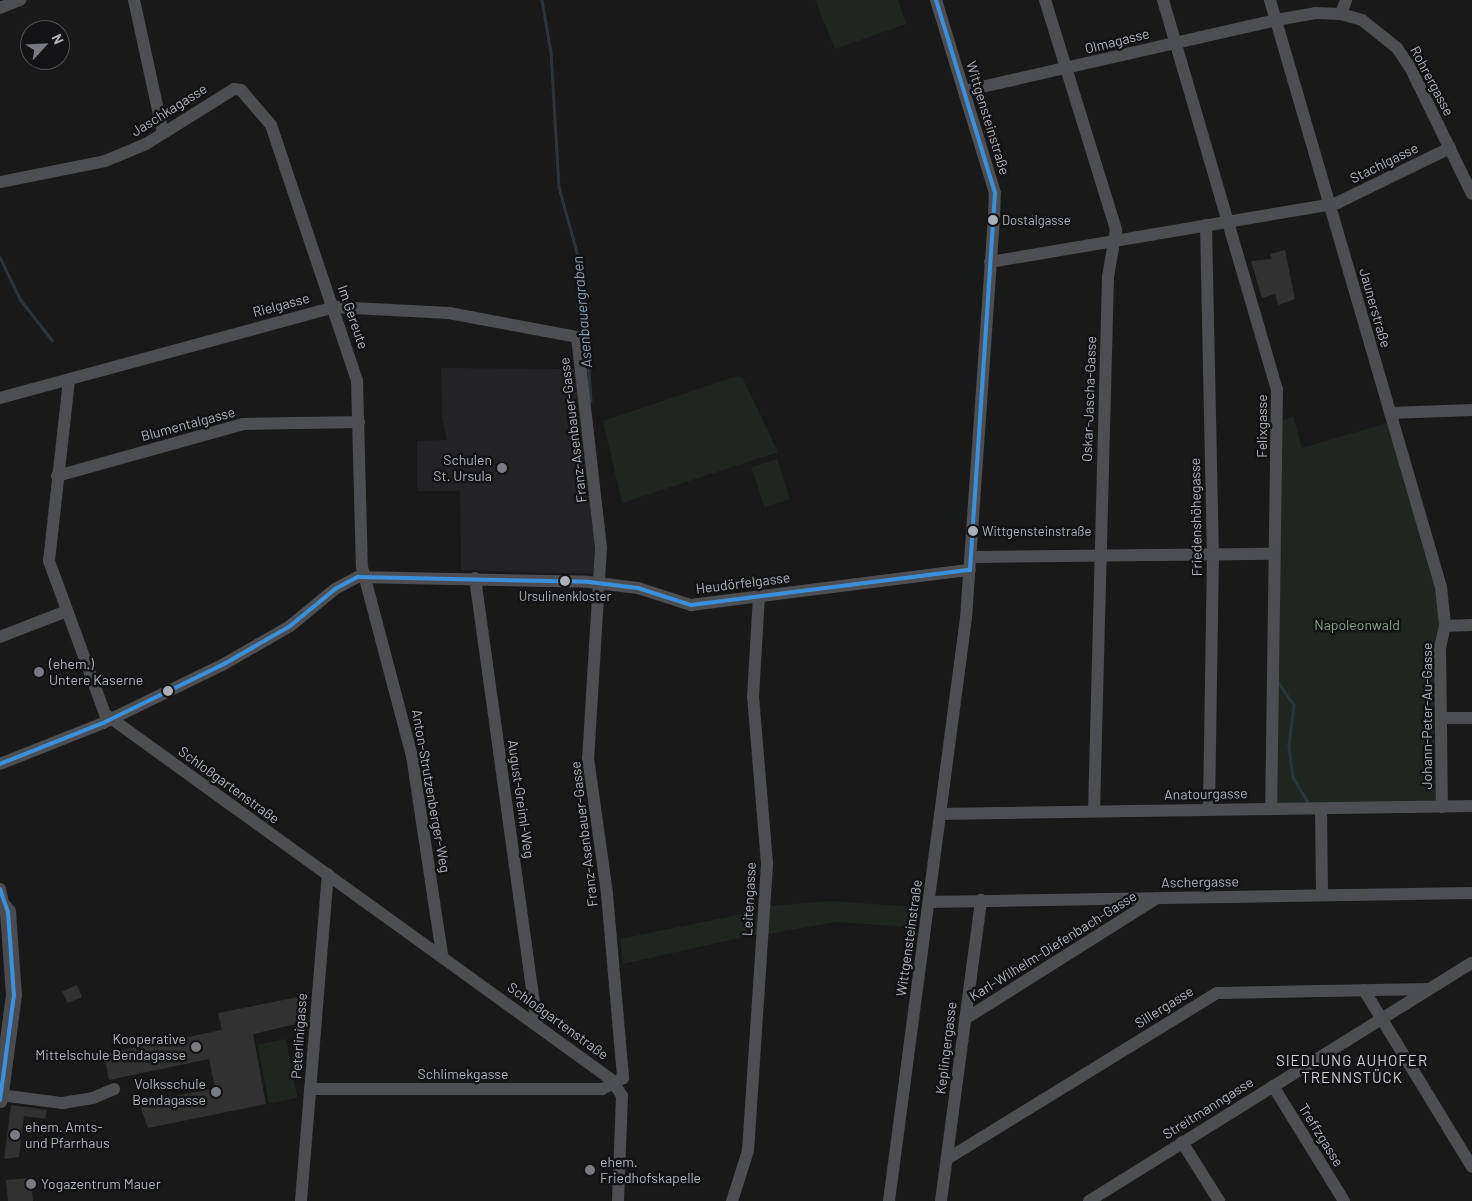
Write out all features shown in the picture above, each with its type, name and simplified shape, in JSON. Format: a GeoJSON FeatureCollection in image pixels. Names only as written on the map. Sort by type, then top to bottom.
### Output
{"type":"FeatureCollection","features":[{"type":"Feature","properties":{"kind":"main road"},"geometry":{"type":"LineString","coordinates":[[1,898],[8,912],[14,995],[1,1093]]}},
{"type":"Feature","properties":{"kind":"street"},"geometry":{"type":"LineString","coordinates":[[0,8],[20,0]]}},
{"type":"Feature","properties":{"kind":"street"},"geometry":{"type":"LineString","coordinates":[[134,0],[163,133]]}},
{"type":"Feature","properties":{"kind":"street","name":"Wittgensteinstraße"},"geometry":{"type":"LineString","coordinates":[[889,1201],[929,902],[970,563],[995,193],[936,0]]}},
{"type":"Feature","properties":{"kind":"street","name":"Oskar-Jascha-Gasse"},"geometry":{"type":"LineString","coordinates":[[1045,0],[1116,230],[1108,277],[1098,556],[1094,811]]}},
{"type":"Feature","properties":{"kind":"street","name":"Felixgasse"},"geometry":{"type":"LineString","coordinates":[[1163,0],[1277,389],[1278,423],[1273,554],[1271,808]]}},
{"type":"Feature","properties":{"kind":"street","name":"Jaunerstraße"},"geometry":{"type":"LineString","coordinates":[[1270,0],[1441,587],[1446,626]]}},
{"type":"Feature","properties":{"kind":"street"},"geometry":{"type":"LineString","coordinates":[[1341,14],[1346,0]]}},
{"type":"Feature","properties":{"kind":"street","name":"Rohrergasse"},"geometry":{"type":"LineString","coordinates":[[1276,20],[1315,13],[1341,14],[1362,20],[1396,48],[1410,67],[1472,194]]}},
{"type":"Feature","properties":{"kind":"street","name":"Olmagasse"},"geometry":{"type":"LineString","coordinates":[[964,91],[1276,20]]}},
{"type":"Feature","properties":{"kind":"street","name":"Jaschkagasse"},"geometry":{"type":"LineString","coordinates":[[0,182],[105,161],[163,133],[237,88]]}},
{"type":"Feature","properties":{"kind":"street","name":"Im Gereute"},"geometry":{"type":"LineString","coordinates":[[237,88],[274,130],[358,380],[361,536],[365,576]]}},
{"type":"Feature","properties":{"kind":"street","name":"Stachlgasse"},"geometry":{"type":"LineString","coordinates":[[1330,203],[1450,148]]}},
{"type":"Feature","properties":{"kind":"street"},"geometry":{"type":"LineString","coordinates":[[990,262],[1330,203]]}},
{"type":"Feature","properties":{"kind":"street","name":"Friedenshöhegasse"},"geometry":{"type":"LineString","coordinates":[[1206,225],[1213,554],[1209,809]]}},
{"type":"Feature","properties":{"kind":"street","name":"Rielgasse"},"geometry":{"type":"LineString","coordinates":[[0,398],[334,307],[458,315],[577,338]]}},
{"type":"Feature","properties":{"kind":"street","name":"Franz-Asenbauer-Gasse"},"geometry":{"type":"LineString","coordinates":[[577,338],[602,548],[588,758],[607,894],[623,1068],[623,1078],[615,1083]]}},
{"type":"Feature","properties":{"kind":"street","name":"Schloßgartenstraße"},"geometry":{"type":"LineString","coordinates":[[69,380],[49,561],[106,714],[442,954],[615,1083]]}},
{"type":"Feature","properties":{"kind":"street"},"geometry":{"type":"LineString","coordinates":[[1390,413],[1472,410]]}},
{"type":"Feature","properties":{"kind":"street","name":"Blumentalgasse"},"geometry":{"type":"LineString","coordinates":[[57,476],[243,424],[359,422]]}},
{"type":"Feature","properties":{"kind":"street","name":"Heudörfelgasse"},"geometry":{"type":"LineString","coordinates":[[0,764],[112,719],[275,636],[335,589],[365,576],[601,583],[638,588],[684,605],[759,597],[970,563],[1098,556],[1273,554]]}},
{"type":"Feature","properties":{"kind":"street","name":"Anton-Strutzenberger-Weg"},"geometry":{"type":"LineString","coordinates":[[365,576],[412,756],[442,954]]}},
{"type":"Feature","properties":{"kind":"street","name":"August-Greiml-Weg"},"geometry":{"type":"LineString","coordinates":[[475,578],[537,1025]]}},
{"type":"Feature","properties":{"kind":"street","name":"Leitengasse"},"geometry":{"type":"LineString","coordinates":[[732,1201],[748,1151],[767,863],[753,697],[759,597]]}},
{"type":"Feature","properties":{"kind":"street"},"geometry":{"type":"LineString","coordinates":[[0,637],[67,611]]}},
{"type":"Feature","properties":{"kind":"street"},"geometry":{"type":"LineString","coordinates":[[1446,626],[1472,626]]}},
{"type":"Feature","properties":{"kind":"street","name":"Johann-Peter-Au-Gasse"},"geometry":{"type":"LineString","coordinates":[[1442,807],[1440,647],[1446,626]]}},
{"type":"Feature","properties":{"kind":"street"},"geometry":{"type":"LineString","coordinates":[[1441,718],[1472,718]]}},
{"type":"Feature","properties":{"kind":"street","name":"Anatourgasse"},"geometry":{"type":"LineString","coordinates":[[940,814],[1472,806]]}},
{"type":"Feature","properties":{"kind":"street"},"geometry":{"type":"LineString","coordinates":[[1321,809],[1322,895]]}},
{"type":"Feature","properties":{"kind":"street","name":"Peterlinigasse"},"geometry":{"type":"LineString","coordinates":[[301,1201],[328,874]]}},
{"type":"Feature","properties":{"kind":"street","name":"Aschergasse"},"geometry":{"type":"LineString","coordinates":[[929,902],[1472,893]]}},
{"type":"Feature","properties":{"kind":"street","name":"Karl-Wilhelm-Diefenbach-Gasse"},"geometry":{"type":"LineString","coordinates":[[965,1019],[1158,898]]}},
{"type":"Feature","properties":{"kind":"street","name":"Keplingergasse"},"geometry":{"type":"LineString","coordinates":[[942,1201],[981,900]]}},
{"type":"Feature","properties":{"kind":"street","name":"Streitmanngasse"},"geometry":{"type":"LineString","coordinates":[[1092,1200],[1182,1142],[1472,964]]}},
{"type":"Feature","properties":{"kind":"street","name":"Sillergasse"},"geometry":{"type":"LineString","coordinates":[[947,1159],[1216,993],[1429,989]]}},
{"type":"Feature","properties":{"kind":"street"},"geometry":{"type":"LineString","coordinates":[[1364,990],[1472,1167]]}},
{"type":"Feature","properties":{"kind":"street"},"geometry":{"type":"LineString","coordinates":[[615,1083],[622,1096],[618,1201]]}},
{"type":"Feature","properties":{"kind":"street","name":"Schlimekgasse"},"geometry":{"type":"LineString","coordinates":[[310,1088],[602,1089],[615,1083]]}},
{"type":"Feature","properties":{"kind":"street","name":"Treffzgasse"},"geometry":{"type":"LineString","coordinates":[[1273,1086],[1344,1201]]}},
{"type":"Feature","properties":{"kind":"street"},"geometry":{"type":"LineString","coordinates":[[1,1093],[62,1103],[93,1098],[114,1090]]}},
{"type":"Feature","properties":{"kind":"street"},"geometry":{"type":"LineString","coordinates":[[1182,1142],[1219,1201]]}},
{"type":"Feature","properties":{"kind":"shaded area","name":"Schulen St. Ursula"},"geometry":{"type":"Polygon","coordinates":[[[441,368],[575,369],[595,541],[593,574],[461,570],[460,491],[417,491],[417,441],[447,440],[442,419],[441,368]]]}},
{"type":"Feature","properties":{"kind":"green space"},"geometry":{"type":"Polygon","coordinates":[[[815,0],[898,0],[906,24],[835,49],[815,0]]]}},
{"type":"Feature","properties":{"kind":"green space"},"geometry":{"type":"Polygon","coordinates":[[[737,376],[742,377],[778,452],[622,503],[603,421],[737,376]]]}},
{"type":"Feature","properties":{"kind":"green space","name":"Napoleonwald"},"geometry":{"type":"Polygon","coordinates":[[[1293,416],[1302,448],[1387,423],[1434,575],[1439,614],[1436,801],[1276,804],[1282,421],[1293,416]]]}},
{"type":"Feature","properties":{"kind":"green space"},"geometry":{"type":"Polygon","coordinates":[[[777,459],[790,499],[764,507],[751,467],[777,459]]]}},
{"type":"Feature","properties":{"kind":"green space"},"geometry":{"type":"Polygon","coordinates":[[[830,901],[917,907],[914,927],[835,922],[768,934],[770,906],[830,901]]]}},
{"type":"Feature","properties":{"kind":"green space"},"geometry":{"type":"Polygon","coordinates":[[[757,911],[757,934],[623,964],[620,939],[757,911]]]}},
{"type":"Feature","properties":{"kind":"green space"},"geometry":{"type":"Polygon","coordinates":[[[286,1039],[297,1098],[269,1103],[258,1045],[286,1039]]]}},
{"type":"Feature","properties":{"kind":"building"},"geometry":{"type":"Polygon","coordinates":[[[1285,250],[1295,299],[1278,305],[1275,294],[1262,298],[1251,261],[1272,259],[1270,254],[1285,250]]]}},
{"type":"Feature","properties":{"kind":"building"},"geometry":{"type":"Polygon","coordinates":[[[77,985],[82,997],[67,1003],[62,991],[77,985]]]}},
{"type":"Feature","properties":{"kind":"building","name":"Kooperative Mittelschule Bendagasse"},"geometry":{"type":"Polygon","coordinates":[[[303,996],[300,1023],[253,1034],[266,1104],[148,1128],[139,1103],[215,1088],[209,1059],[109,1080],[104,1054],[222,1030],[218,1013],[303,996]]]}},
{"type":"Feature","properties":{"kind":"building","name":"ehem. Amts- und Pfarrhaus"},"geometry":{"type":"Polygon","coordinates":[[[11,1105],[47,1110],[45,1119],[24,1116],[19,1157],[4,1159],[11,1105]]]}},
{"type":"Feature","properties":{"kind":"building"},"geometry":{"type":"Polygon","coordinates":[[[30,1178],[33,1201],[8,1201],[6,1180],[30,1178]]]}},
{"type":"Feature","properties":{"kind":"waterway","name":"Asenbauergraben"},"geometry":{"type":"LineString","coordinates":[[542,0],[551,52],[559,187],[578,256],[584,298],[591,401]]}},
{"type":"Feature","properties":{"kind":"waterway"},"geometry":{"type":"LineString","coordinates":[[0,257],[20,299],[52,340]]}},
{"type":"Feature","properties":{"kind":"waterway"},"geometry":{"type":"LineString","coordinates":[[1278,682],[1294,705],[1289,746],[1293,777],[1309,804]]}},
{"type":"Feature","properties":{"kind":"transit line"},"geometry":{"type":"LineString","coordinates":[[936,0],[995,193],[970,570]]}},
{"type":"Feature","properties":{"kind":"transit line"},"geometry":{"type":"LineString","coordinates":[[0,764],[103,723],[224,664],[290,626],[335,589],[358,577],[589,582],[638,588],[691,605],[970,570]]}},
{"type":"Feature","properties":{"kind":"transit line"},"geometry":{"type":"LineString","coordinates":[[0,889],[8,912],[14,995],[0,1100]]}},
{"type":"Feature","properties":{"kind":"place","name":"Dostalgasse"},"geometry":{"type":"Point","coordinates":[993,220]}},
{"type":"Feature","properties":{"kind":"place","name":"Schulen St. Ursula"},"geometry":{"type":"Point","coordinates":[502,468]}},
{"type":"Feature","properties":{"kind":"place","name":"Wittgensteinstraße"},"geometry":{"type":"Point","coordinates":[973,531]}},
{"type":"Feature","properties":{"kind":"place","name":"Ursulinenkloster"},"geometry":{"type":"Point","coordinates":[565,581]}},
{"type":"Feature","properties":{"kind":"place","name":"(ehem.) Untere Kaserne"},"geometry":{"type":"Point","coordinates":[39,672]}},
{"type":"Feature","properties":{"kind":"place","name":"Kooperative Mittelschule Bendagasse"},"geometry":{"type":"Point","coordinates":[196,1047]}},
{"type":"Feature","properties":{"kind":"place","name":"Volksschule Bendagasse"},"geometry":{"type":"Point","coordinates":[216,1092]}},
{"type":"Feature","properties":{"kind":"place","name":"ehem. Amts- und Pfarrhaus"},"geometry":{"type":"Point","coordinates":[15,1135]}},
{"type":"Feature","properties":{"kind":"place","name":"ehem. Friedhofskapelle"},"geometry":{"type":"Point","coordinates":[590,1170]}},
{"type":"Feature","properties":{"kind":"place","name":"Yogazentrum Mauer"},"geometry":{"type":"Point","coordinates":[31,1184]}},
{"type":"Feature","properties":{"kind":"district","name":"SIEDLUNG AUHOFER TRENNSTÜCK"},"geometry":{"type":"Point","coordinates":[1352,1068]}}]}
